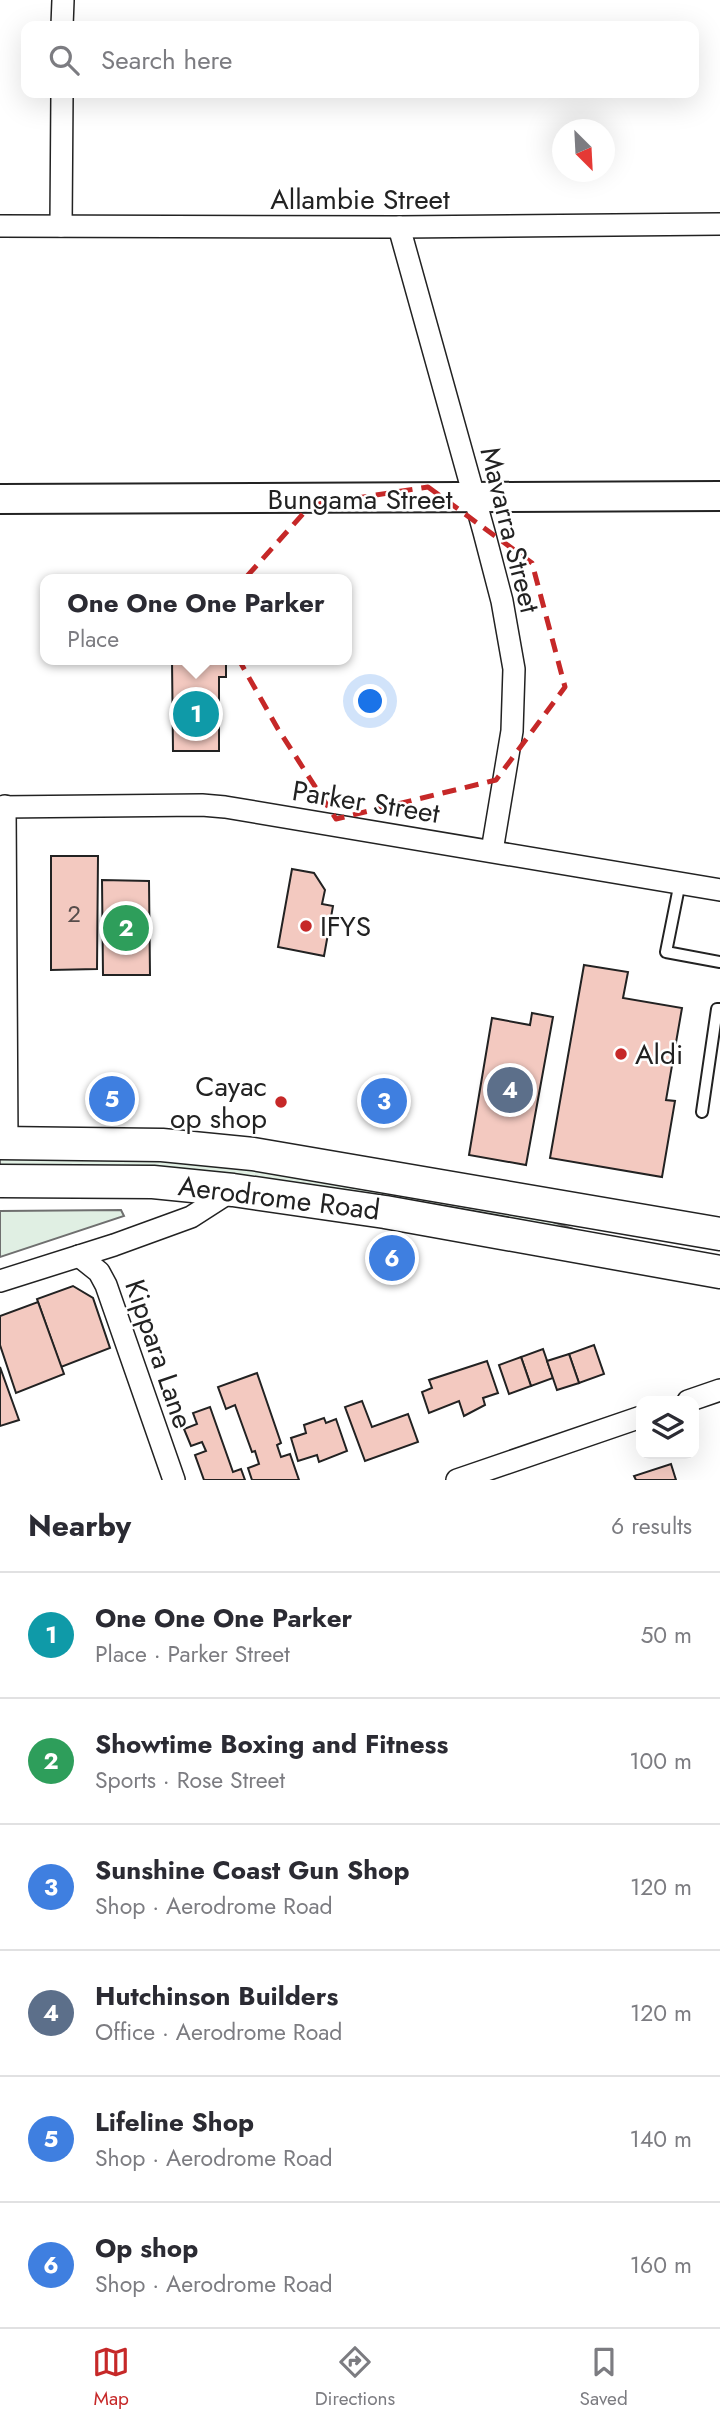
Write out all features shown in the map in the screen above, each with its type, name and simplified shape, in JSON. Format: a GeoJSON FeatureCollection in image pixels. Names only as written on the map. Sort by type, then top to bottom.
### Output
{"type":"FeatureCollection","features":[{"type":"Feature","properties":{"kind":"main road","name":"Aerodrome Road"},"geometry":{"type":"LineString","coordinates":[[3,1143],[162,1145],[253,1154],[720,1234]]}},
{"type":"Feature","properties":{"kind":"main road","name":"Aerodrome Road"},"geometry":{"type":"LineString","coordinates":[[0,1181],[153,1182],[233,1190],[385,1212],[720,1272]]}},
{"type":"Feature","properties":{"kind":"street"},"geometry":{"type":"LineString","coordinates":[[62,0],[62,21]]}},
{"type":"Feature","properties":{"kind":"street"},"geometry":{"type":"LineString","coordinates":[[61,226],[62,98]]}},
{"type":"Feature","properties":{"kind":"street","name":"Allambie Street"},"geometry":{"type":"LineString","coordinates":[[0,226],[399,228],[720,224]]}},
{"type":"Feature","properties":{"kind":"street","name":"Mavarra Street"},"geometry":{"type":"LineString","coordinates":[[399,228],[502,601],[514,669],[512,731],[492,851]]}},
{"type":"Feature","properties":{"kind":"street","name":"Bungama Street"},"geometry":{"type":"LineString","coordinates":[[0,499],[720,496]]}},
{"type":"Feature","properties":{"kind":"street"},"geometry":{"type":"LineString","coordinates":[[3,806],[3,1143]]}},
{"type":"Feature","properties":{"kind":"street","name":"Parker Street"},"geometry":{"type":"LineString","coordinates":[[3,806],[225,807],[720,890]]}},
{"type":"Feature","properties":{"kind":"street"},"geometry":{"type":"LineString","coordinates":[[0,1281],[191,1217],[233,1190]]}},
{"type":"Feature","properties":{"kind":"street","name":"Kippara Lane"},"geometry":{"type":"LineString","coordinates":[[79,1256],[99,1272],[106,1285],[174,1480]]}},
{"type":"Feature","properties":{"kind":"street"},"geometry":{"type":"LineString","coordinates":[[699,1397],[720,1390]]}},
{"type":"Feature","properties":{"kind":"street"},"geometry":{"type":"LineString","coordinates":[[457,1480],[636,1419]]}},
{"type":"Feature","properties":{"kind":"lane"},"geometry":{"type":"LineString","coordinates":[[680,882],[666,952],[720,962]]}},
{"type":"Feature","properties":{"kind":"lane"},"geometry":{"type":"LineString","coordinates":[[702,1112],[720,1009]]}},
{"type":"Feature","properties":{"kind":"highlighted area"},"geometry":{"type":"Polygon","coordinates":[[[428,487],[532,563],[565,687],[496,780],[336,819],[278,729],[213,614],[311,505],[428,487]]]}},
{"type":"Feature","properties":{"kind":"green space"},"geometry":{"type":"Polygon","coordinates":[[[0,1157],[168,1159],[316,1177],[523,1212],[574,1229],[571,1237],[0,1174],[0,1157]]]}},
{"type":"Feature","properties":{"kind":"green space"},"geometry":{"type":"Polygon","coordinates":[[[121,1210],[124,1216],[0,1257],[0,1211],[121,1210]]]}},
{"type":"Feature","properties":{"kind":"building"},"geometry":{"type":"Polygon","coordinates":[[[172,665],[226,665],[226,677],[219,677],[219,751],[173,751],[172,665]]]}},
{"type":"Feature","properties":{"kind":"building"},"geometry":{"type":"Polygon","coordinates":[[[51,856],[98,856],[97,969],[51,970],[51,856]]]}},
{"type":"Feature","properties":{"kind":"building","name":"IFYS"},"geometry":{"type":"Polygon","coordinates":[[[292,869],[314,873],[325,890],[322,904],[333,906],[324,956],[278,947],[292,869]]]}},
{"type":"Feature","properties":{"kind":"building"},"geometry":{"type":"Polygon","coordinates":[[[102,880],[149,881],[150,975],[103,975],[102,880]]]}},
{"type":"Feature","properties":{"kind":"building","name":"Aldi"},"geometry":{"type":"Polygon","coordinates":[[[584,965],[628,972],[623,998],[682,1008],[666,1100],[675,1101],[662,1177],[550,1158],[584,965]]]}},
{"type":"Feature","properties":{"kind":"building"},"geometry":{"type":"Polygon","coordinates":[[[532,1013],[553,1017],[526,1165],[469,1155],[492,1018],[530,1025],[532,1013]]]}},
{"type":"Feature","properties":{"kind":"building"},"geometry":{"type":"Polygon","coordinates":[[[73,1286],[93,1298],[110,1348],[61,1367],[37,1299],[73,1286]]]}},
{"type":"Feature","properties":{"kind":"building"},"geometry":{"type":"Polygon","coordinates":[[[38,1302],[64,1374],[16,1393],[0,1345],[0,1316],[38,1302]]]}},
{"type":"Feature","properties":{"kind":"building"},"geometry":{"type":"Polygon","coordinates":[[[594,1345],[604,1374],[579,1383],[569,1354],[594,1345]]]}},
{"type":"Feature","properties":{"kind":"building"},"geometry":{"type":"Polygon","coordinates":[[[543,1349],[553,1378],[531,1386],[521,1357],[543,1349]]]}},
{"type":"Feature","properties":{"kind":"building"},"geometry":{"type":"Polygon","coordinates":[[[569,1354],[579,1383],[557,1390],[547,1361],[569,1354]]]}},
{"type":"Feature","properties":{"kind":"building"},"geometry":{"type":"Polygon","coordinates":[[[521,1357],[531,1386],[509,1394],[499,1365],[521,1357]]]}},
{"type":"Feature","properties":{"kind":"building"},"geometry":{"type":"Polygon","coordinates":[[[487,1361],[498,1393],[483,1398],[485,1405],[464,1416],[459,1401],[429,1413],[422,1392],[432,1388],[429,1380],[487,1361]]]}},
{"type":"Feature","properties":{"kind":"building"},"geometry":{"type":"Polygon","coordinates":[[[0,1367],[19,1420],[0,1426],[0,1367]]]}},
{"type":"Feature","properties":{"kind":"building"},"geometry":{"type":"Polygon","coordinates":[[[257,1373],[281,1443],[277,1445],[281,1457],[290,1454],[299,1480],[252,1480],[248,1468],[259,1464],[255,1451],[252,1452],[235,1405],[226,1409],[218,1387],[257,1373]]]}},
{"type":"Feature","properties":{"kind":"building"},"geometry":{"type":"Polygon","coordinates":[[[362,1401],[372,1427],[408,1414],[418,1442],[365,1461],[345,1407],[362,1401]]]}},
{"type":"Feature","properties":{"kind":"building"},"geometry":{"type":"Polygon","coordinates":[[[210,1407],[233,1472],[241,1469],[245,1480],[204,1480],[195,1455],[206,1451],[202,1442],[191,1446],[184,1429],[197,1424],[193,1413],[210,1407]]]}},
{"type":"Feature","properties":{"kind":"building"},"geometry":{"type":"Polygon","coordinates":[[[324,1418],[326,1423],[336,1419],[347,1451],[319,1462],[317,1455],[298,1461],[291,1438],[306,1433],[304,1425],[324,1418]]]}},
{"type":"Feature","properties":{"kind":"building"},"geometry":{"type":"Polygon","coordinates":[[[671,1464],[676,1480],[636,1480],[634,1476],[671,1464]]]}},
{"type":"Feature","properties":{"kind":"place","name":"One One One Parker"},"geometry":{"type":"Point","coordinates":[196,714]}},
{"type":"Feature","properties":{"kind":"place","name":"IFYS"},"geometry":{"type":"Point","coordinates":[306,926]}},
{"type":"Feature","properties":{"kind":"place","name":"Showtime Boxing and Fitness"},"geometry":{"type":"Point","coordinates":[126,928]}},
{"type":"Feature","properties":{"kind":"place","name":"Aldi"},"geometry":{"type":"Point","coordinates":[621,1054]}},
{"type":"Feature","properties":{"kind":"place","name":"Hutchinson Builders"},"geometry":{"type":"Point","coordinates":[510,1090]}},
{"type":"Feature","properties":{"kind":"place","name":"Lifeline Shop"},"geometry":{"type":"Point","coordinates":[112,1099]}},
{"type":"Feature","properties":{"kind":"place","name":"Sunshine Coast Gun Shop"},"geometry":{"type":"Point","coordinates":[384,1101]}},
{"type":"Feature","properties":{"kind":"place","name":"Cayac op shop"},"geometry":{"type":"Point","coordinates":[281,1102]}},
{"type":"Feature","properties":{"kind":"place","name":"Op shop"},"geometry":{"type":"Point","coordinates":[392,1258]}}]}
